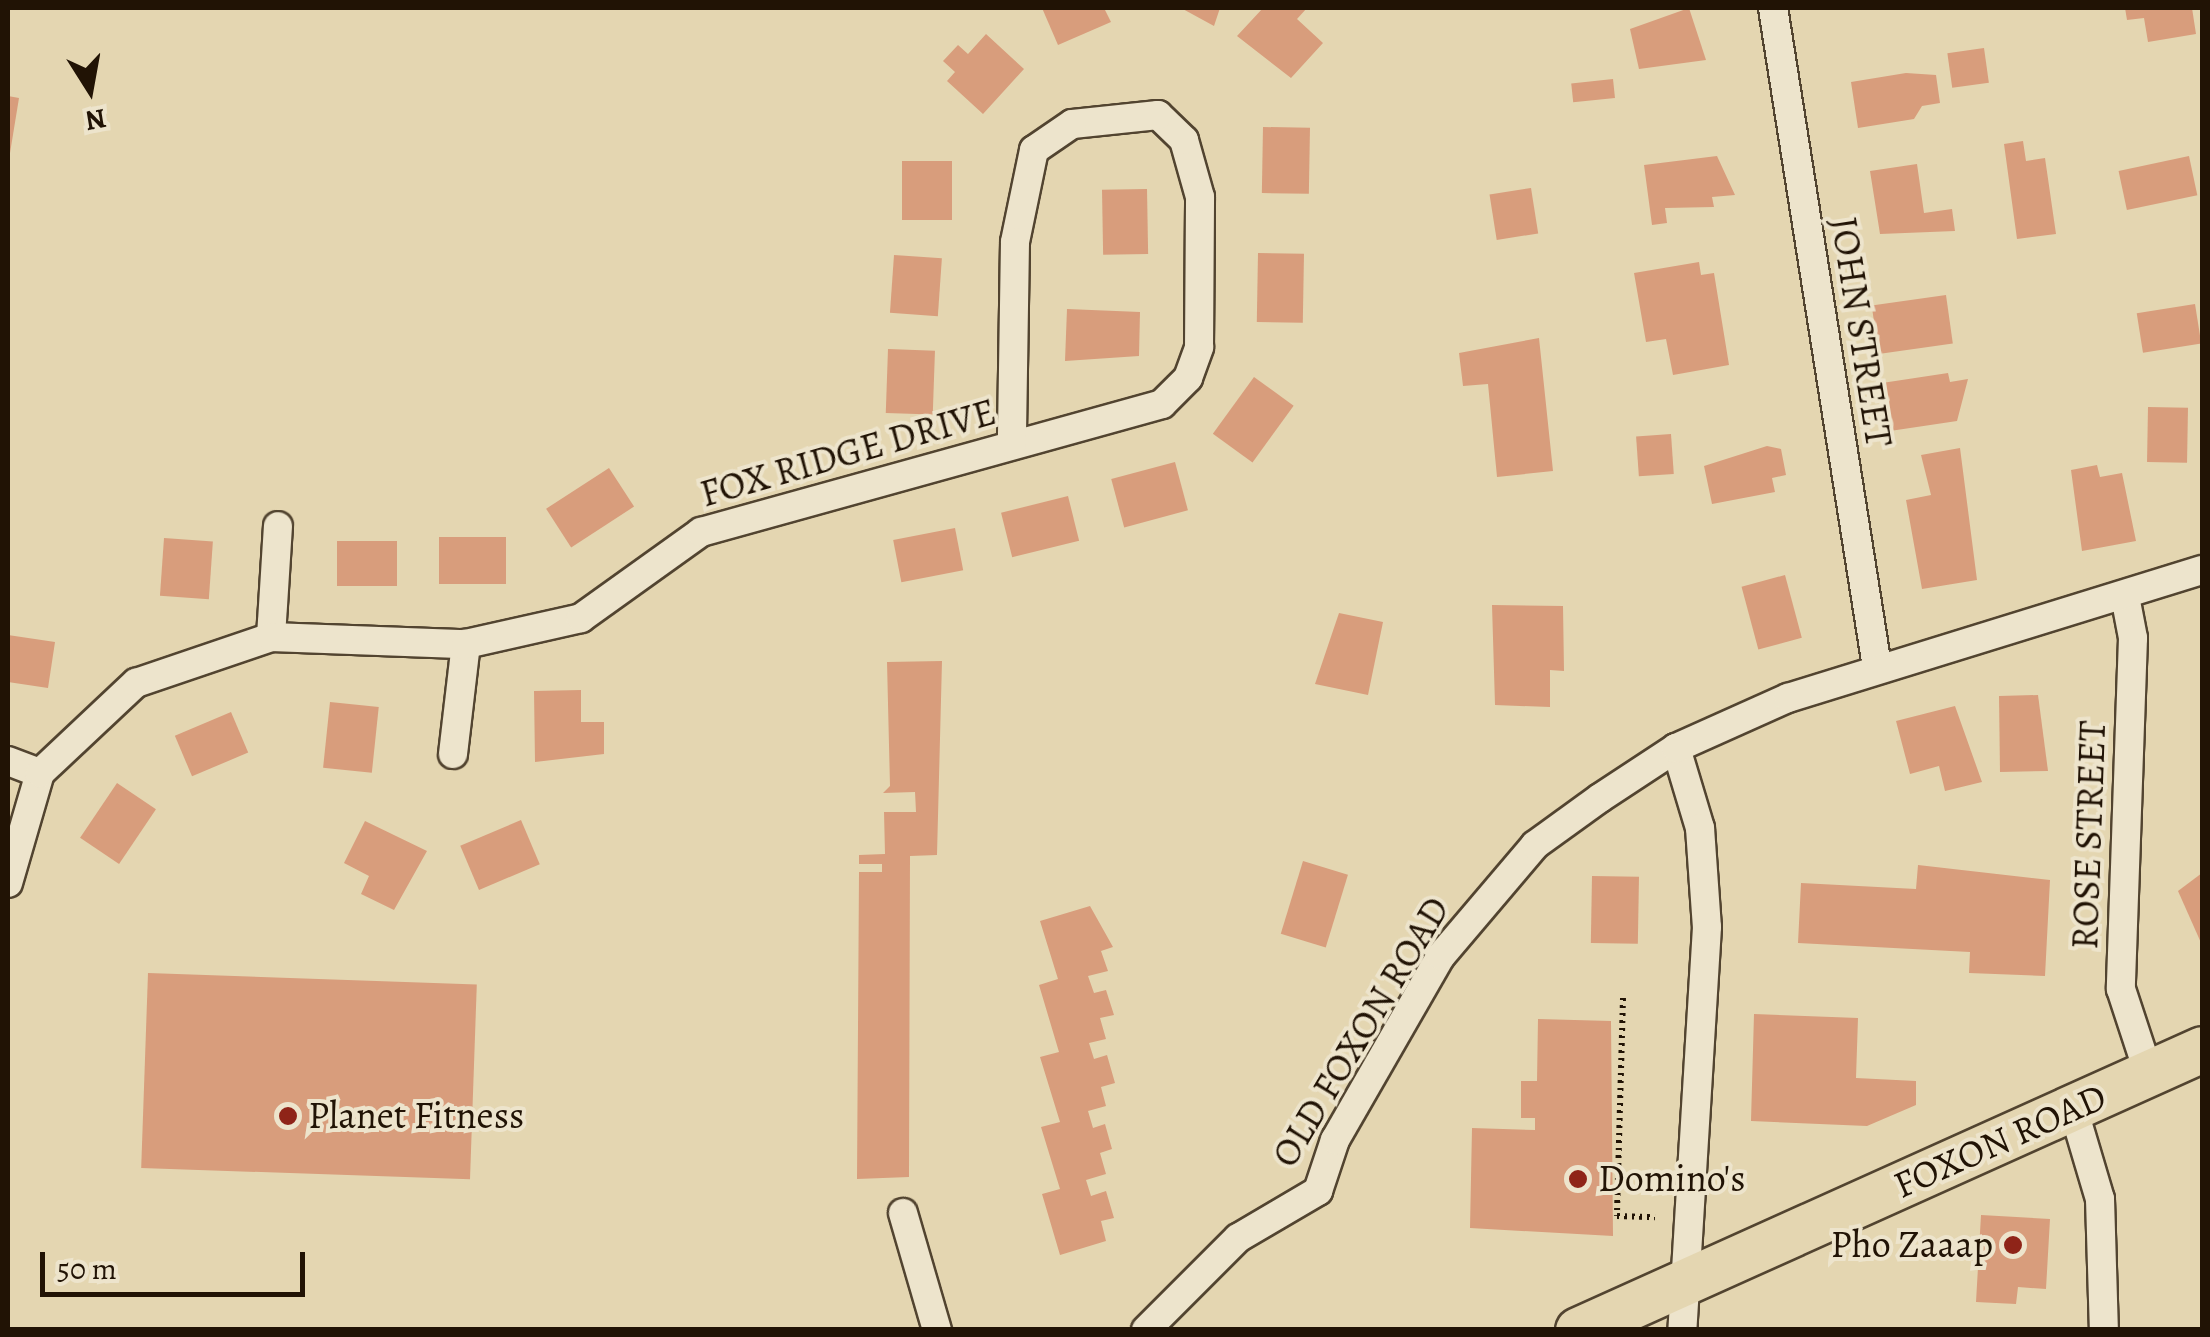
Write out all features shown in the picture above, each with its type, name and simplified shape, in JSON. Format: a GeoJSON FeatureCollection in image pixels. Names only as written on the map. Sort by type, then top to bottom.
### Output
{"type":"FeatureCollection","features":[{"type":"Feature","properties":{"kind":"main road","name":"FOXON ROAD"},"geometry":{"type":"LineString","coordinates":[[1578,1330],[2202,1050]]}},
{"type":"Feature","properties":{"kind":"street","name":"JOHN STREET"},"geometry":{"type":"LineString","coordinates":[[1773,8],[1877,667]]}},
{"type":"Feature","properties":{"kind":"street","name":"FOX RIDGE DRIVE"},"geometry":{"type":"LineString","coordinates":[[40,772],[136,683],[272,637],[466,644],[582,618],[701,532],[861,494],[1012,444],[1107,425],[1162,404],[1188,378],[1199,347],[1200,197],[1184,140],[1158,116],[1072,124],[1034,150],[1021,195],[1012,444]]}},
{"type":"Feature","properties":{"kind":"street"},"geometry":{"type":"LineString","coordinates":[[272,637],[278,526]]}},
{"type":"Feature","properties":{"kind":"street","name":"OLD FOXON ROAD"},"geometry":{"type":"LineString","coordinates":[[1146,1330],[1238,1238],[1318,1190],[1335,1140],[1490,891],[1535,845],[1676,748],[1877,667],[2202,570]]}},
{"type":"Feature","properties":{"kind":"street","name":"ROSE STREET"},"geometry":{"type":"LineString","coordinates":[[2125,596],[2132,677],[2121,989],[2149,1074]]}},
{"type":"Feature","properties":{"kind":"street"},"geometry":{"type":"LineString","coordinates":[[453,754],[466,644]]}},
{"type":"Feature","properties":{"kind":"street"},"geometry":{"type":"LineString","coordinates":[[1676,748],[1706,861],[1682,1330]]}},
{"type":"Feature","properties":{"kind":"street"},"geometry":{"type":"LineString","coordinates":[[8,761],[40,772],[8,884]]}},
{"type":"Feature","properties":{"kind":"street"},"geometry":{"type":"LineString","coordinates":[[2073,1108],[2100,1199],[2104,1330]]}},
{"type":"Feature","properties":{"kind":"street"},"geometry":{"type":"LineString","coordinates":[[903,1213],[937,1330]]}},
{"type":"Feature","properties":{"kind":"path"},"geometry":{"type":"LineString","coordinates":[[1623,998],[1617,1216],[1655,1217]]}},
{"type":"Feature","properties":{"kind":"building"},"geometry":{"type":"Polygon","coordinates":[[[1042,8],[1104,8],[1111,22],[1058,45],[1042,8]]]}},
{"type":"Feature","properties":{"kind":"building"},"geometry":{"type":"Polygon","coordinates":[[[1181,8],[1220,8],[1214,26],[1181,8]]]}},
{"type":"Feature","properties":{"kind":"building"},"geometry":{"type":"Polygon","coordinates":[[[1263,8],[1307,8],[1297,19],[1323,43],[1291,78],[1237,36],[1263,8]]]}},
{"type":"Feature","properties":{"kind":"building"},"geometry":{"type":"Polygon","coordinates":[[[1689,8],[1706,60],[1639,69],[1630,29],[1689,8]]]}},
{"type":"Feature","properties":{"kind":"building"},"geometry":{"type":"Polygon","coordinates":[[[2125,8],[2192,8],[2196,34],[2148,42],[2144,18],[2127,20],[2125,8]]]}},
{"type":"Feature","properties":{"kind":"building"},"geometry":{"type":"Polygon","coordinates":[[[986,34],[1024,69],[983,114],[947,81],[955,72],[943,61],[958,45],[968,54],[986,34]]]}},
{"type":"Feature","properties":{"kind":"building"},"geometry":{"type":"Polygon","coordinates":[[[1984,48],[1989,83],[1952,88],[1947,53],[1984,48]]]}},
{"type":"Feature","properties":{"kind":"building"},"geometry":{"type":"Polygon","coordinates":[[[1906,73],[1936,75],[1940,103],[1922,106],[1914,119],[1858,128],[1851,82],[1906,73]]]}},
{"type":"Feature","properties":{"kind":"building"},"geometry":{"type":"Polygon","coordinates":[[[1613,79],[1615,98],[1573,102],[1571,83],[1613,79]]]}},
{"type":"Feature","properties":{"kind":"building"},"geometry":{"type":"Polygon","coordinates":[[[8,96],[19,98],[10,153],[8,153],[8,96]]]}},
{"type":"Feature","properties":{"kind":"building"},"geometry":{"type":"Polygon","coordinates":[[[1263,127],[1310,128],[1309,194],[1262,193],[1263,127]]]}},
{"type":"Feature","properties":{"kind":"building"},"geometry":{"type":"Polygon","coordinates":[[[2023,141],[2026,161],[2045,158],[2056,234],[2017,239],[2004,144],[2023,141]]]}},
{"type":"Feature","properties":{"kind":"building"},"geometry":{"type":"Polygon","coordinates":[[[1717,156],[1735,195],[1712,197],[1714,207],[1665,208],[1667,223],[1652,225],[1644,165],[1717,156]]]}},
{"type":"Feature","properties":{"kind":"building"},"geometry":{"type":"Polygon","coordinates":[[[2189,156],[2197,195],[2127,210],[2119,171],[2189,156]]]}},
{"type":"Feature","properties":{"kind":"building"},"geometry":{"type":"Polygon","coordinates":[[[902,161],[952,161],[952,220],[902,220],[902,161]]]}},
{"type":"Feature","properties":{"kind":"building"},"geometry":{"type":"Polygon","coordinates":[[[1917,164],[1924,213],[1952,209],[1955,231],[1880,234],[1870,171],[1917,164]]]}},
{"type":"Feature","properties":{"kind":"building"},"geometry":{"type":"Polygon","coordinates":[[[1531,188],[1538,233],[1497,240],[1490,195],[1531,188]]]}},
{"type":"Feature","properties":{"kind":"building"},"geometry":{"type":"Polygon","coordinates":[[[1147,189],[1148,254],[1103,255],[1102,190],[1147,189]]]}},
{"type":"Feature","properties":{"kind":"building"},"geometry":{"type":"Polygon","coordinates":[[[1258,253],[1304,254],[1303,323],[1257,322],[1258,253]]]}},
{"type":"Feature","properties":{"kind":"building"},"geometry":{"type":"Polygon","coordinates":[[[894,255],[942,258],[938,316],[890,313],[894,255]]]}},
{"type":"Feature","properties":{"kind":"building"},"geometry":{"type":"Polygon","coordinates":[[[1699,262],[1701,275],[1714,273],[1729,365],[1673,375],[1666,339],[1646,342],[1634,273],[1699,262]]]}},
{"type":"Feature","properties":{"kind":"building"},"geometry":{"type":"Polygon","coordinates":[[[1946,295],[1953,344],[1879,354],[1872,305],[1946,295]]]}},
{"type":"Feature","properties":{"kind":"building"},"geometry":{"type":"Polygon","coordinates":[[[2195,304],[2201,344],[2143,353],[2137,313],[2195,304]]]}},
{"type":"Feature","properties":{"kind":"building"},"geometry":{"type":"Polygon","coordinates":[[[1067,309],[1140,312],[1139,356],[1065,361],[1067,309]]]}},
{"type":"Feature","properties":{"kind":"building"},"geometry":{"type":"Polygon","coordinates":[[[1539,338],[1553,471],[1497,477],[1488,384],[1463,386],[1459,353],[1539,338]]]}},
{"type":"Feature","properties":{"kind":"building"},"geometry":{"type":"Polygon","coordinates":[[[888,349],[935,351],[933,415],[886,413],[888,349]]]}},
{"type":"Feature","properties":{"kind":"building"},"geometry":{"type":"Polygon","coordinates":[[[1948,373],[1950,382],[1968,379],[1957,421],[1890,431],[1882,383],[1948,373]]]}},
{"type":"Feature","properties":{"kind":"building"},"geometry":{"type":"Polygon","coordinates":[[[1254,377],[1294,406],[1252,462],[1213,434],[1254,377]]]}},
{"type":"Feature","properties":{"kind":"building"},"geometry":{"type":"Polygon","coordinates":[[[2148,407],[2188,408],[2187,463],[2147,462],[2148,407]]]}},
{"type":"Feature","properties":{"kind":"building"},"geometry":{"type":"Polygon","coordinates":[[[1671,434],[1674,474],[1639,476],[1636,436],[1671,434]]]}},
{"type":"Feature","properties":{"kind":"building"},"geometry":{"type":"Polygon","coordinates":[[[1767,446],[1781,449],[1786,475],[1772,478],[1775,492],[1712,504],[1704,466],[1767,446]]]}},
{"type":"Feature","properties":{"kind":"building"},"geometry":{"type":"Polygon","coordinates":[[[1960,448],[1977,580],[1922,589],[1906,500],[1931,495],[1921,455],[1960,448]]]}},
{"type":"Feature","properties":{"kind":"building"},"geometry":{"type":"Polygon","coordinates":[[[1175,462],[1188,510],[1124,527],[1111,479],[1175,462]]]}},
{"type":"Feature","properties":{"kind":"building"},"geometry":{"type":"Polygon","coordinates":[[[2097,465],[2100,477],[2122,473],[2136,541],[2082,551],[2071,470],[2097,465]]]}},
{"type":"Feature","properties":{"kind":"building"},"geometry":{"type":"Polygon","coordinates":[[[609,468],[634,507],[571,547],[546,509],[609,468]]]}},
{"type":"Feature","properties":{"kind":"building"},"geometry":{"type":"Polygon","coordinates":[[[1068,496],[1079,541],[1012,557],[1001,513],[1068,496]]]}},
{"type":"Feature","properties":{"kind":"building"},"geometry":{"type":"Polygon","coordinates":[[[955,528],[963,570],[901,582],[893,540],[955,528]]]}},
{"type":"Feature","properties":{"kind":"building"},"geometry":{"type":"Polygon","coordinates":[[[439,537],[506,537],[506,584],[439,584],[439,537]]]}},
{"type":"Feature","properties":{"kind":"building"},"geometry":{"type":"Polygon","coordinates":[[[164,538],[213,541],[209,599],[160,596],[164,538]]]}},
{"type":"Feature","properties":{"kind":"building"},"geometry":{"type":"Polygon","coordinates":[[[337,541],[397,541],[397,586],[337,586],[337,541]]]}},
{"type":"Feature","properties":{"kind":"building"},"geometry":{"type":"Polygon","coordinates":[[[1785,575],[1802,638],[1758,649],[1742,587],[1785,575]]]}},
{"type":"Feature","properties":{"kind":"building"},"geometry":{"type":"Polygon","coordinates":[[[1492,605],[1563,606],[1564,671],[1550,670],[1550,707],[1495,705],[1492,605]]]}},
{"type":"Feature","properties":{"kind":"building"},"geometry":{"type":"Polygon","coordinates":[[[1339,613],[1383,622],[1368,695],[1315,684],[1339,613]]]}},
{"type":"Feature","properties":{"kind":"building"},"geometry":{"type":"Polygon","coordinates":[[[8,635],[55,642],[48,688],[8,682],[8,635]]]}},
{"type":"Feature","properties":{"kind":"building"},"geometry":{"type":"Polygon","coordinates":[[[942,661],[937,855],[910,856],[909,1177],[857,1179],[859,872],[882,872],[882,864],[859,864],[859,855],[885,854],[884,812],[916,812],[915,792],[883,793],[890,786],[887,662],[942,661]]]}},
{"type":"Feature","properties":{"kind":"building"},"geometry":{"type":"Polygon","coordinates":[[[581,690],[581,722],[604,722],[604,754],[535,762],[534,691],[581,690]]]}},
{"type":"Feature","properties":{"kind":"building"},"geometry":{"type":"Polygon","coordinates":[[[2038,695],[2048,771],[2000,772],[1999,696],[2038,695]]]}},
{"type":"Feature","properties":{"kind":"building"},"geometry":{"type":"Polygon","coordinates":[[[330,702],[379,707],[372,773],[323,768],[330,702]]]}},
{"type":"Feature","properties":{"kind":"building"},"geometry":{"type":"Polygon","coordinates":[[[1955,706],[1982,782],[1945,791],[1939,766],[1910,774],[1896,721],[1955,706]]]}},
{"type":"Feature","properties":{"kind":"building"},"geometry":{"type":"Polygon","coordinates":[[[231,712],[248,753],[192,776],[175,736],[231,712]]]}},
{"type":"Feature","properties":{"kind":"building"},"geometry":{"type":"Polygon","coordinates":[[[117,783],[156,809],[119,864],[80,838],[117,783]]]}},
{"type":"Feature","properties":{"kind":"building"},"geometry":{"type":"Polygon","coordinates":[[[521,820],[540,864],[479,890],[460,846],[521,820]]]}},
{"type":"Feature","properties":{"kind":"building"},"geometry":{"type":"Polygon","coordinates":[[[365,821],[427,851],[394,910],[361,894],[369,876],[344,863],[365,821]]]}},
{"type":"Feature","properties":{"kind":"building"},"geometry":{"type":"Polygon","coordinates":[[[1303,861],[1348,875],[1326,947],[1281,934],[1303,861]]]}},
{"type":"Feature","properties":{"kind":"building"},"geometry":{"type":"Polygon","coordinates":[[[1918,865],[2050,880],[2045,976],[1969,973],[1970,952],[1798,943],[1801,883],[1916,889],[1918,865]]]}},
{"type":"Feature","properties":{"kind":"building"},"geometry":{"type":"Polygon","coordinates":[[[2202,873],[2202,945],[2178,891],[2202,873]]]}},
{"type":"Feature","properties":{"kind":"building"},"geometry":{"type":"Polygon","coordinates":[[[1592,876],[1639,877],[1638,944],[1591,943],[1592,876]]]}},
{"type":"Feature","properties":{"kind":"building"},"geometry":{"type":"Polygon","coordinates":[[[1090,906],[1113,947],[1101,951],[1108,971],[1088,976],[1094,993],[1106,990],[1114,1015],[1100,1018],[1106,1039],[1089,1043],[1094,1059],[1107,1055],[1115,1083],[1101,1087],[1106,1106],[1088,1111],[1093,1128],[1105,1124],[1112,1149],[1100,1153],[1106,1174],[1086,1180],[1091,1196],[1106,1191],[1114,1218],[1101,1221],[1106,1241],[1060,1255],[1042,1194],[1060,1189],[1041,1127],[1060,1122],[1040,1057],[1059,1052],[1039,985],[1058,979],[1040,921],[1090,906]]]}},
{"type":"Feature","properties":{"kind":"building"},"geometry":{"type":"Polygon","coordinates":[[[148,973],[477,984],[470,1179],[141,1168],[148,973]]]}},
{"type":"Feature","properties":{"kind":"building"},"geometry":{"type":"Polygon","coordinates":[[[1754,1014],[1858,1018],[1856,1078],[1916,1081],[1916,1105],[1867,1126],[1751,1121],[1754,1014]]]}},
{"type":"Feature","properties":{"kind":"building"},"geometry":{"type":"Polygon","coordinates":[[[1538,1019],[1611,1021],[1613,1236],[1470,1228],[1472,1128],[1535,1130],[1535,1118],[1521,1118],[1521,1081],[1537,1081],[1538,1019]]]}},
{"type":"Feature","properties":{"kind":"building"},"geometry":{"type":"Polygon","coordinates":[[[1981,1215],[2050,1219],[2046,1289],[2018,1287],[2016,1304],[1976,1302],[1981,1215]]]}},
{"type":"Feature","properties":{"kind":"place","name":"Planet Fitness"},"geometry":{"type":"Point","coordinates":[288,1116]}},
{"type":"Feature","properties":{"kind":"place","name":"Domino's"},"geometry":{"type":"Point","coordinates":[1578,1179]}},
{"type":"Feature","properties":{"kind":"place","name":"Pho Zaaap"},"geometry":{"type":"Point","coordinates":[2013,1245]}}]}
